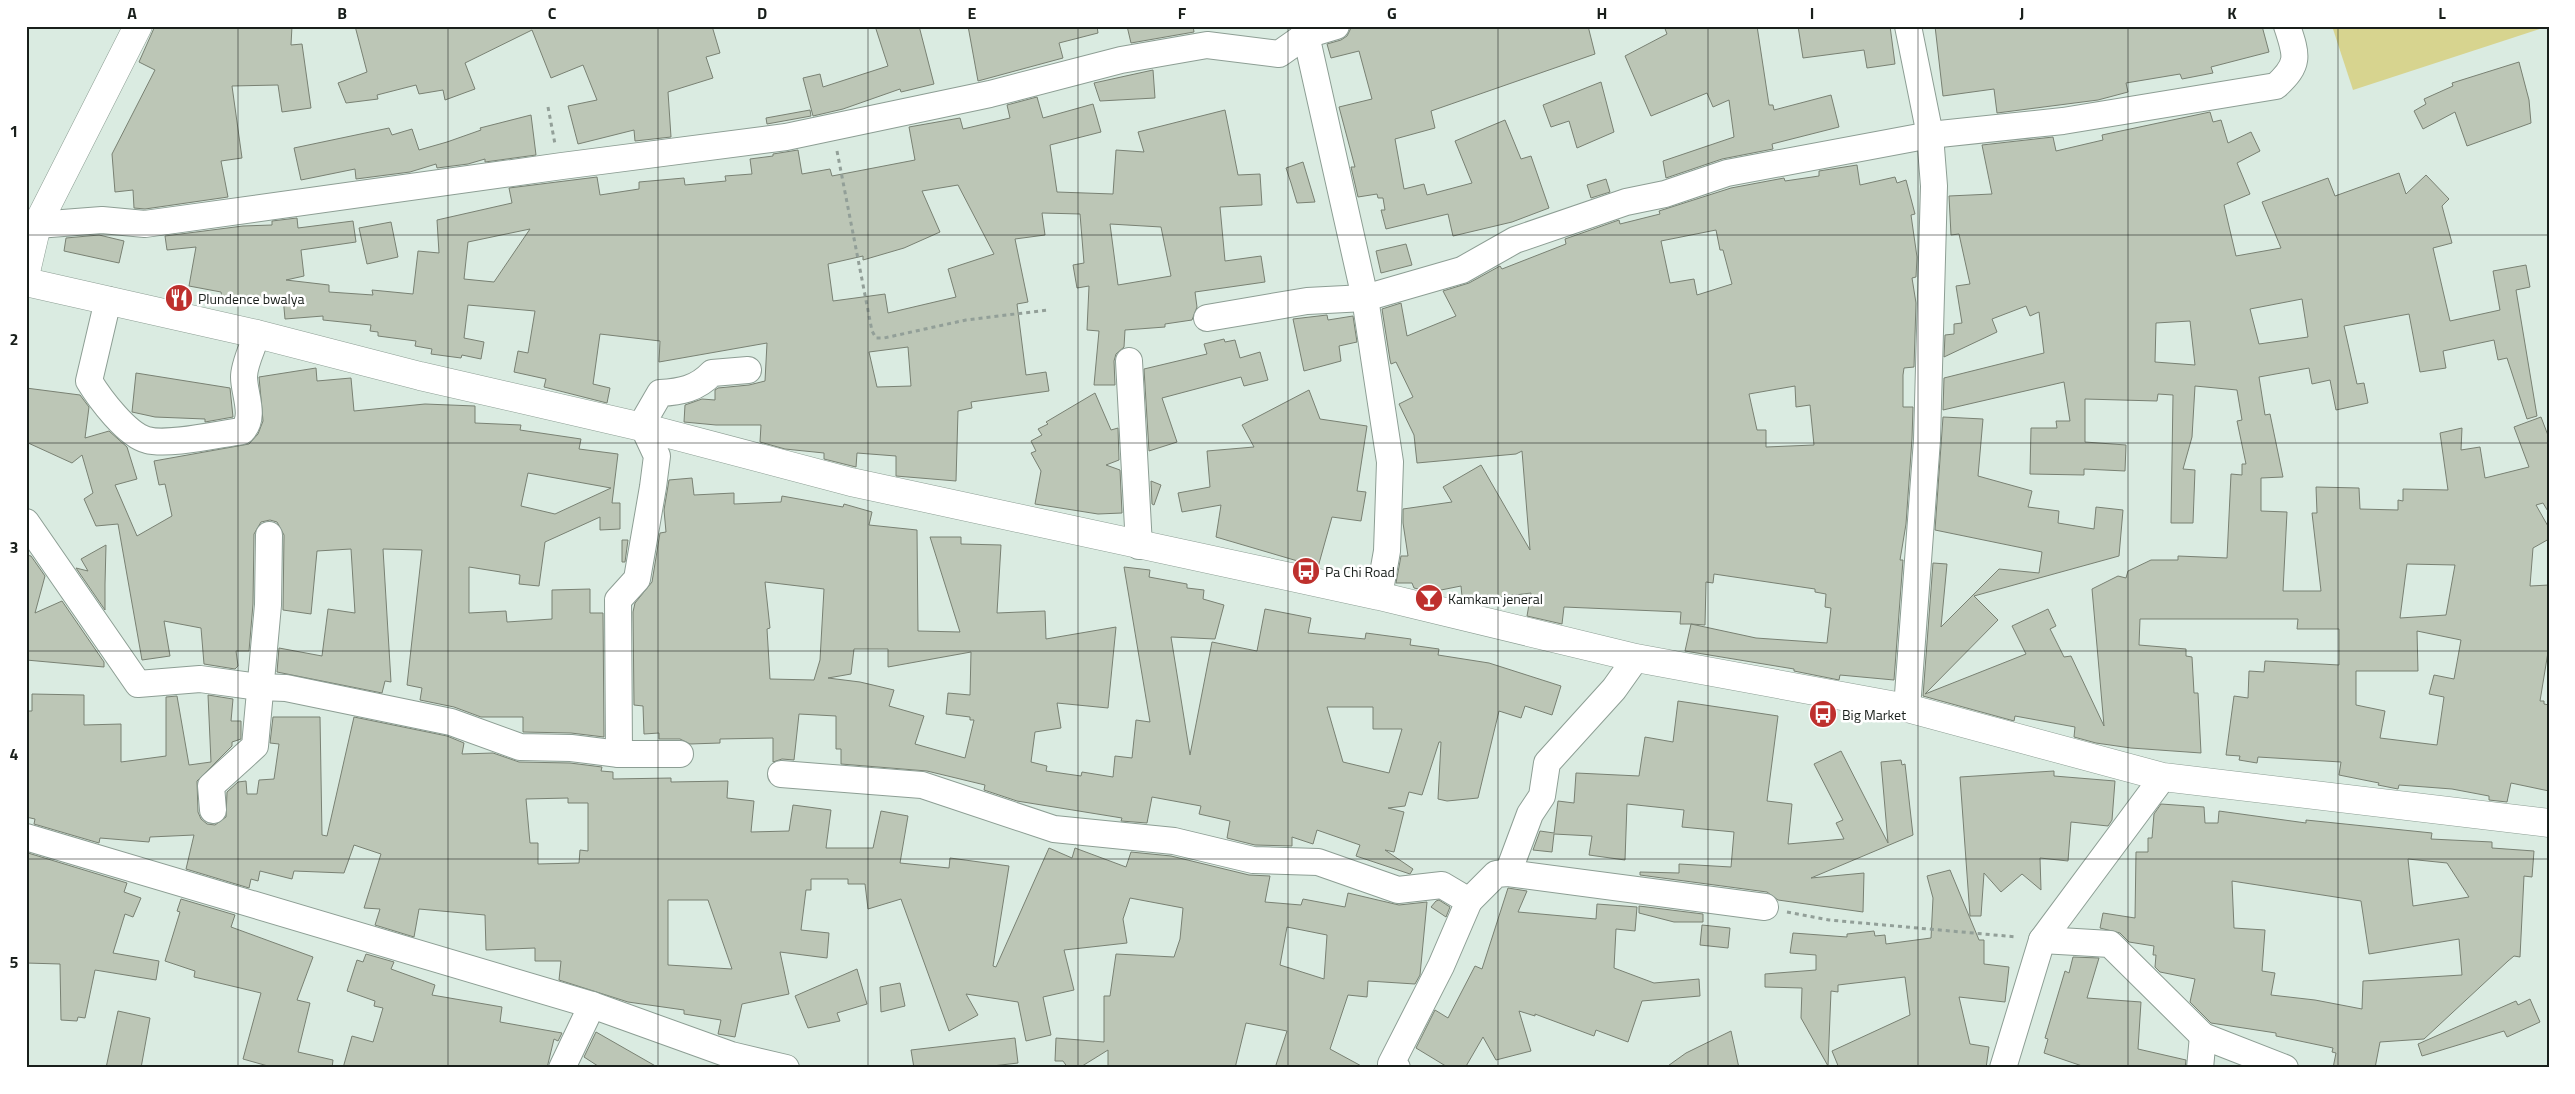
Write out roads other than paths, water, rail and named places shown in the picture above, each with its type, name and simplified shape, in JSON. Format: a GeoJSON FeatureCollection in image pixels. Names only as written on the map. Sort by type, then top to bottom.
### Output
{"type":"FeatureCollection","features":[{"type":"Feature","properties":{"kind":"street"},"geometry":{"type":"LineString","coordinates":[[26,272],[37,225],[138,26]]}},
{"type":"Feature","properties":{"kind":"street"},"geometry":{"type":"LineString","coordinates":[[37,225],[102,220],[145,224],[562,166],[734,145],[786,137],[990,94],[1121,60],[1207,45],[1279,54],[1305,30],[1336,26]]}},
{"type":"Feature","properties":{"kind":"street"},"geometry":{"type":"LineString","coordinates":[[1907,708],[1927,440],[1934,186],[1930,135],[1908,26]]}},
{"type":"Feature","properties":{"kind":"street"},"geometry":{"type":"LineString","coordinates":[[1207,318],[1307,302],[1365,298],[1462,270],[1515,240],[1626,202],[1665,194],[1727,173],[1930,135],[2063,121],[2276,86],[2290,72],[2295,52],[2287,26]]}},
{"type":"Feature","properties":{"kind":"street"},"geometry":{"type":"LineString","coordinates":[[1305,30],[1365,298],[1390,462],[1387,551],[1379,596]]}},
{"type":"Feature","properties":{"kind":"street"},"geometry":{"type":"LineString","coordinates":[[26,282],[257,334],[420,376],[642,427],[851,482],[1138,546],[1379,596],[1636,658],[1907,708],[2163,778],[2549,823]]}},
{"type":"Feature","properties":{"kind":"street"},"geometry":{"type":"LineString","coordinates":[[108,300],[89,381],[96,393],[133,434],[148,441],[242,431],[247,426],[249,418],[244,375],[257,334]]}},
{"type":"Feature","properties":{"kind":"street"},"geometry":{"type":"LineString","coordinates":[[1129,361],[1138,546]]}},
{"type":"Feature","properties":{"kind":"street"},"geometry":{"type":"LineString","coordinates":[[619,754],[618,600],[637,579],[657,456],[642,424],[660,393],[681,392],[703,383],[712,373],[748,370]]}},
{"type":"Feature","properties":{"kind":"street"},"geometry":{"type":"LineString","coordinates":[[26,522],[138,684],[200,678],[259,687],[286,688],[451,722],[520,747],[571,748],[619,754],[680,754]]}},
{"type":"Feature","properties":{"kind":"street"},"geometry":{"type":"LineString","coordinates":[[213,810],[211,786],[255,746],[268,606],[269,535]]}},
{"type":"Feature","properties":{"kind":"street"},"geometry":{"type":"LineString","coordinates":[[1508,873],[1530,814],[1542,796],[1548,763],[1614,689],[1636,658]]}},
{"type":"Feature","properties":{"kind":"street"},"geometry":{"type":"LineString","coordinates":[[781,774],[922,786],[1054,829],[1174,841],[1253,860],[1318,862],[1398,890],[1442,885],[1469,901]]}},
{"type":"Feature","properties":{"kind":"street"},"geometry":{"type":"LineString","coordinates":[[2003,1068],[2042,940],[2163,778]]}},
{"type":"Feature","properties":{"kind":"street"},"geometry":{"type":"LineString","coordinates":[[26,837],[592,1005],[731,1055],[786,1068]]}},
{"type":"Feature","properties":{"kind":"street"},"geometry":{"type":"LineString","coordinates":[[1393,1067],[1441,966],[1469,901],[1496,874],[1508,873],[1765,908]]}},
{"type":"Feature","properties":{"kind":"street"},"geometry":{"type":"LineString","coordinates":[[2042,940],[2110,944],[2203,1036],[2286,1068]]}},
{"type":"Feature","properties":{"kind":"street"},"geometry":{"type":"LineString","coordinates":[[562,1068],[592,1005]]}},
{"type":"Feature","properties":{"kind":"street"},"geometry":{"type":"LineString","coordinates":[[2200,1068],[2203,1036]]}},
{"type":"Feature","properties":{"kind":"place","name":"Plundence bwalya"},"geometry":{"type":"Point","coordinates":[179,298]}},
{"type":"Feature","properties":{"kind":"place","name":"Pa Chi Road"},"geometry":{"type":"Point","coordinates":[1306,571]}},
{"type":"Feature","properties":{"kind":"place","name":"Kamkam jeneral"},"geometry":{"type":"Point","coordinates":[1429,598]}},
{"type":"Feature","properties":{"kind":"place","name":"Big Market"},"geometry":{"type":"Point","coordinates":[1823,714]}}]}
